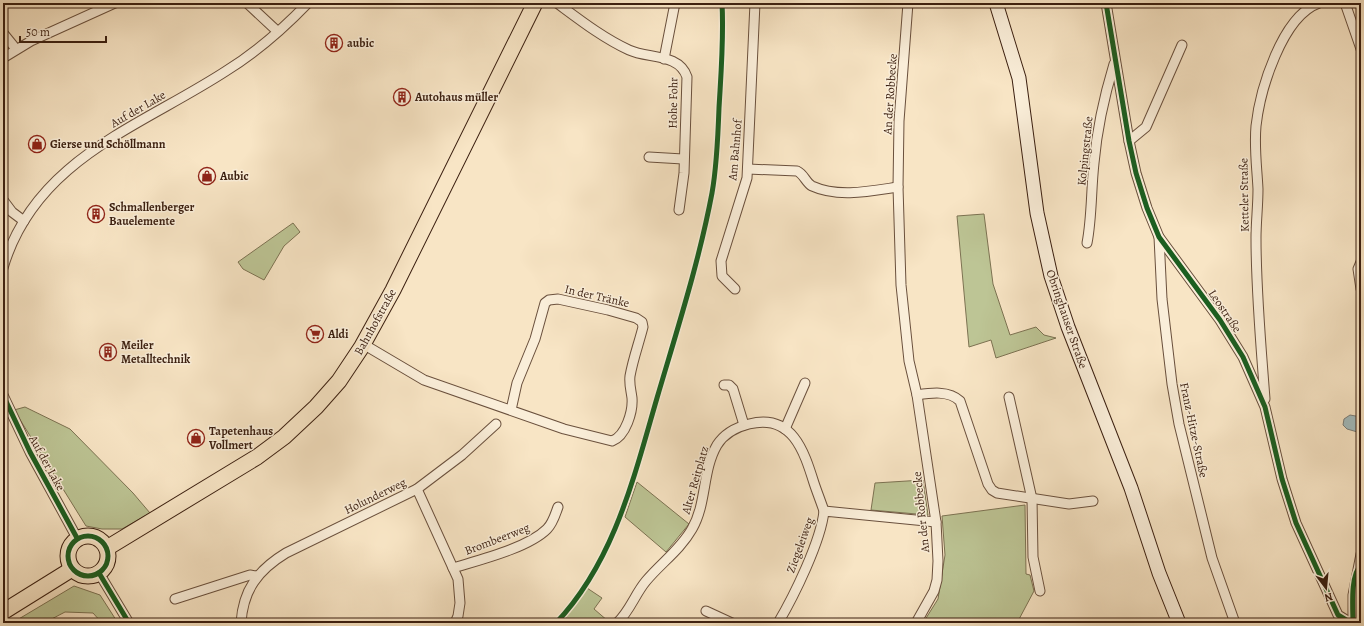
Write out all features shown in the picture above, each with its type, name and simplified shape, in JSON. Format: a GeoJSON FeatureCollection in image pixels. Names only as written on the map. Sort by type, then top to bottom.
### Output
{"type":"FeatureCollection","features":[{"type":"Feature","properties":{"kind":"main road","name":"Bahnhofstraße"},"geometry":{"type":"LineString","coordinates":[[107,548],[257,457],[284,437],[328,395],[363,344],[407,262],[535,3]]}},
{"type":"Feature","properties":{"kind":"main road"},"geometry":{"type":"LineString","coordinates":[[91,535],[103,542],[107,548],[108,559],[106,565],[99,573],[87,576],[82,575],[72,568],[67,556],[69,549],[77,538],[91,535]]}},
{"type":"Feature","properties":{"kind":"main road"},"geometry":{"type":"LineString","coordinates":[[3,612],[72,568]]}},
{"type":"Feature","properties":{"kind":"street"},"geometry":{"type":"LineString","coordinates":[[3,58],[16,49],[115,3]]}},
{"type":"Feature","properties":{"kind":"street"},"geometry":{"type":"LineString","coordinates":[[246,3],[277,31]]}},
{"type":"Feature","properties":{"kind":"street","name":"Auf der Lake"},"geometry":{"type":"LineString","coordinates":[[3,268],[24,221],[34,206],[56,180],[90,152],[227,70],[277,31],[308,3]]}},
{"type":"Feature","properties":{"kind":"street","name":"Hohe Fohr"},"geometry":{"type":"LineString","coordinates":[[557,3],[596,31],[630,51],[664,59],[680,65],[684,69],[687,77],[683,159],[684,173],[679,210]]}},
{"type":"Feature","properties":{"kind":"street"},"geometry":{"type":"LineString","coordinates":[[664,59],[675,3]]}},
{"type":"Feature","properties":{"kind":"street","name":"Am Bahnhof"},"geometry":{"type":"LineString","coordinates":[[735,289],[722,276],[721,261],[747,178],[755,3]]}},
{"type":"Feature","properties":{"kind":"street","name":"An der Robbecke"},"geometry":{"type":"LineString","coordinates":[[908,3],[898,121],[898,187],[901,285],[909,361],[917,395],[936,522],[938,561],[937,580],[931,597],[916,623]]}},
{"type":"Feature","properties":{"kind":"street","name":"Obringhauser Straße"},"geometry":{"type":"LineString","coordinates":[[996,3],[1019,78],[1037,213],[1051,276],[1068,327],[1131,488],[1159,574],[1179,623]]}},
{"type":"Feature","properties":{"kind":"street","name":"Leostraße"},"geometry":{"type":"LineString","coordinates":[[1106,3],[1129,141],[1136,173],[1147,208],[1159,237],[1220,320],[1243,357],[1265,407],[1282,479],[1296,523],[1338,615],[1352,623]]}},
{"type":"Feature","properties":{"kind":"street","name":"Ketteler Straße"},"geometry":{"type":"LineString","coordinates":[[1265,407],[1256,239],[1258,189],[1255,158],[1256,126],[1261,97],[1268,73],[1286,34],[1302,13],[1312,5],[1318,3]]}},
{"type":"Feature","properties":{"kind":"street"},"geometry":{"type":"LineString","coordinates":[[1345,3],[1361,49]]}},
{"type":"Feature","properties":{"kind":"street"},"geometry":{"type":"LineString","coordinates":[[3,33],[16,49]]}},
{"type":"Feature","properties":{"kind":"street"},"geometry":{"type":"LineString","coordinates":[[1129,141],[1146,127],[1182,45]]}},
{"type":"Feature","properties":{"kind":"street","name":"Kolpingstraße"},"geometry":{"type":"LineString","coordinates":[[1087,243],[1091,220],[1094,164],[1099,124],[1104,98],[1115,63]]}},
{"type":"Feature","properties":{"kind":"street"},"geometry":{"type":"LineString","coordinates":[[649,157],[683,159]]}},
{"type":"Feature","properties":{"kind":"street"},"geometry":{"type":"LineString","coordinates":[[748,169],[797,171],[814,187],[841,192],[854,193],[898,187]]}},
{"type":"Feature","properties":{"kind":"street"},"geometry":{"type":"LineString","coordinates":[[3,200],[12,212],[24,221]]}},
{"type":"Feature","properties":{"kind":"street","name":"Franz-Hitze-Straße"},"geometry":{"type":"LineString","coordinates":[[1159,237],[1162,299],[1172,384],[1179,424],[1212,558],[1235,623]]}},
{"type":"Feature","properties":{"kind":"street"},"geometry":{"type":"LineString","coordinates":[[1361,262],[1358,269],[1361,289]]}},
{"type":"Feature","properties":{"kind":"street","name":"In der Tränke"},"geometry":{"type":"LineString","coordinates":[[363,344],[424,380],[511,410],[594,438],[612,440],[619,438],[623,433],[632,405],[629,382],[643,327],[642,322],[636,318],[608,310],[558,299],[545,302],[535,339],[517,383],[511,410]]}},
{"type":"Feature","properties":{"kind":"street"},"geometry":{"type":"LineString","coordinates":[[785,429],[805,384]]}},
{"type":"Feature","properties":{"kind":"street"},"geometry":{"type":"LineString","coordinates":[[724,385],[729,385],[733,389],[744,425]]}},
{"type":"Feature","properties":{"kind":"street"},"geometry":{"type":"LineString","coordinates":[[917,395],[942,393],[956,397],[962,406],[988,484],[992,490],[997,493],[1069,504],[1093,501]]}},
{"type":"Feature","properties":{"kind":"street","name":"Auf der Lake"},"geometry":{"type":"LineString","coordinates":[[3,396],[30,452],[77,538]]}},
{"type":"Feature","properties":{"kind":"street"},"geometry":{"type":"LineString","coordinates":[[1009,397],[1032,499],[1033,564],[1040,591]]}},
{"type":"Feature","properties":{"kind":"street","name":"Alter Reitplatz"},"geometry":{"type":"LineString","coordinates":[[617,623],[627,612],[645,582],[678,549],[690,533],[700,510],[709,468],[715,451],[726,435],[744,425],[763,422],[785,429],[796,439],[803,449],[824,511]]}},
{"type":"Feature","properties":{"kind":"street","name":"Holunderweg"},"geometry":{"type":"LineString","coordinates":[[241,623],[245,598],[249,588],[256,576],[271,562],[286,553],[418,489],[462,455],[496,424]]}},
{"type":"Feature","properties":{"kind":"street","name":"Brombeerweg"},"geometry":{"type":"LineString","coordinates":[[418,489],[453,568],[460,593],[458,616],[455,623]]}},
{"type":"Feature","properties":{"kind":"street","name":"Brombeerweg"},"geometry":{"type":"LineString","coordinates":[[453,568],[522,544],[538,536],[547,528],[558,507]]}},
{"type":"Feature","properties":{"kind":"street","name":"Ziegeleiweg"},"geometry":{"type":"LineString","coordinates":[[778,623],[806,565],[822,523],[824,511],[936,522]]}},
{"type":"Feature","properties":{"kind":"street"},"geometry":{"type":"LineString","coordinates":[[1352,623],[1353,595],[1361,554]]}},
{"type":"Feature","properties":{"kind":"street"},"geometry":{"type":"LineString","coordinates":[[99,573],[129,623]]}},
{"type":"Feature","properties":{"kind":"street"},"geometry":{"type":"LineString","coordinates":[[175,599],[250,575],[256,576]]}},
{"type":"Feature","properties":{"kind":"street"},"geometry":{"type":"LineString","coordinates":[[706,611],[732,623]]}},
{"type":"Feature","properties":{"kind":"green space"},"geometry":{"type":"Polygon","coordinates":[[[984,214],[993,284],[1010,335],[1036,327],[1044,335],[1056,338],[996,358],[991,340],[969,347],[957,216],[984,214]]]}},
{"type":"Feature","properties":{"kind":"green space"},"geometry":{"type":"Polygon","coordinates":[[[293,223],[300,232],[284,246],[264,280],[243,269],[238,262],[293,223]]]}},
{"type":"Feature","properties":{"kind":"green space"},"geometry":{"type":"Polygon","coordinates":[[[25,407],[70,429],[133,493],[150,513],[122,529],[102,529],[86,526],[14,410],[25,407]]]}},
{"type":"Feature","properties":{"kind":"green space"},"geometry":{"type":"Polygon","coordinates":[[[923,480],[928,515],[871,510],[875,483],[923,480]]]}},
{"type":"Feature","properties":{"kind":"green space"},"geometry":{"type":"Polygon","coordinates":[[[637,482],[689,524],[666,552],[625,517],[637,482]]]}},
{"type":"Feature","properties":{"kind":"green space"},"geometry":{"type":"Polygon","coordinates":[[[1025,505],[1026,574],[1030,575],[1034,591],[1017,623],[923,623],[938,599],[945,555],[942,516],[1025,505]]]}},
{"type":"Feature","properties":{"kind":"green space"},"geometry":{"type":"Polygon","coordinates":[[[74,586],[100,595],[118,623],[102,623],[93,613],[65,612],[44,623],[12,623],[74,586]]]}},
{"type":"Feature","properties":{"kind":"green space"},"geometry":{"type":"Polygon","coordinates":[[[587,588],[602,598],[594,609],[608,621],[606,623],[562,623],[587,588]]]}},
{"type":"Feature","properties":{"kind":"water"},"geometry":{"type":"Polygon","coordinates":[[[1350,415],[1361,417],[1361,433],[1347,429],[1343,425],[1344,419],[1350,415]]]}},
{"type":"Feature","properties":{"kind":"cycle path"},"geometry":{"type":"LineString","coordinates":[[556,623],[576,599],[593,573],[620,517],[640,458],[694,270],[707,219],[715,172],[722,56],[722,3]]}},
{"type":"Feature","properties":{"kind":"cycle path"},"geometry":{"type":"LineString","coordinates":[[1106,3],[1129,141],[1136,173],[1147,208],[1159,237],[1220,320],[1243,357],[1265,407],[1282,479],[1296,523],[1338,615],[1351,623]]}},
{"type":"Feature","properties":{"kind":"cycle path"},"geometry":{"type":"LineString","coordinates":[[3,395],[30,452],[77,538]]}},
{"type":"Feature","properties":{"kind":"cycle path"},"geometry":{"type":"LineString","coordinates":[[92,536],[99,539],[105,545],[108,556],[107,564],[99,573],[92,576],[84,576],[77,573],[69,564],[68,552],[71,545],[80,537],[92,536]]}},
{"type":"Feature","properties":{"kind":"cycle path"},"geometry":{"type":"LineString","coordinates":[[1353,623],[1355,576],[1361,565]]}},
{"type":"Feature","properties":{"kind":"cycle path"},"geometry":{"type":"LineString","coordinates":[[99,573],[129,623]]}},
{"type":"Feature","properties":{"kind":"place","name":"aubic"},"geometry":{"type":"Point","coordinates":[334,43]}},
{"type":"Feature","properties":{"kind":"place","name":"Autohaus müller"},"geometry":{"type":"Point","coordinates":[402,97]}},
{"type":"Feature","properties":{"kind":"place","name":"Gierse und Schöllmann"},"geometry":{"type":"Point","coordinates":[37,144]}},
{"type":"Feature","properties":{"kind":"place","name":"Aubic"},"geometry":{"type":"Point","coordinates":[207,176]}},
{"type":"Feature","properties":{"kind":"place","name":"Schmallenberger Bauelemente"},"geometry":{"type":"Point","coordinates":[96,214]}},
{"type":"Feature","properties":{"kind":"place","name":"Aldi"},"geometry":{"type":"Point","coordinates":[315,334]}},
{"type":"Feature","properties":{"kind":"place","name":"Meiler Metalltechnik"},"geometry":{"type":"Point","coordinates":[108,352]}},
{"type":"Feature","properties":{"kind":"place","name":"Tapetenhaus Vollmert"},"geometry":{"type":"Point","coordinates":[196,438]}}]}
